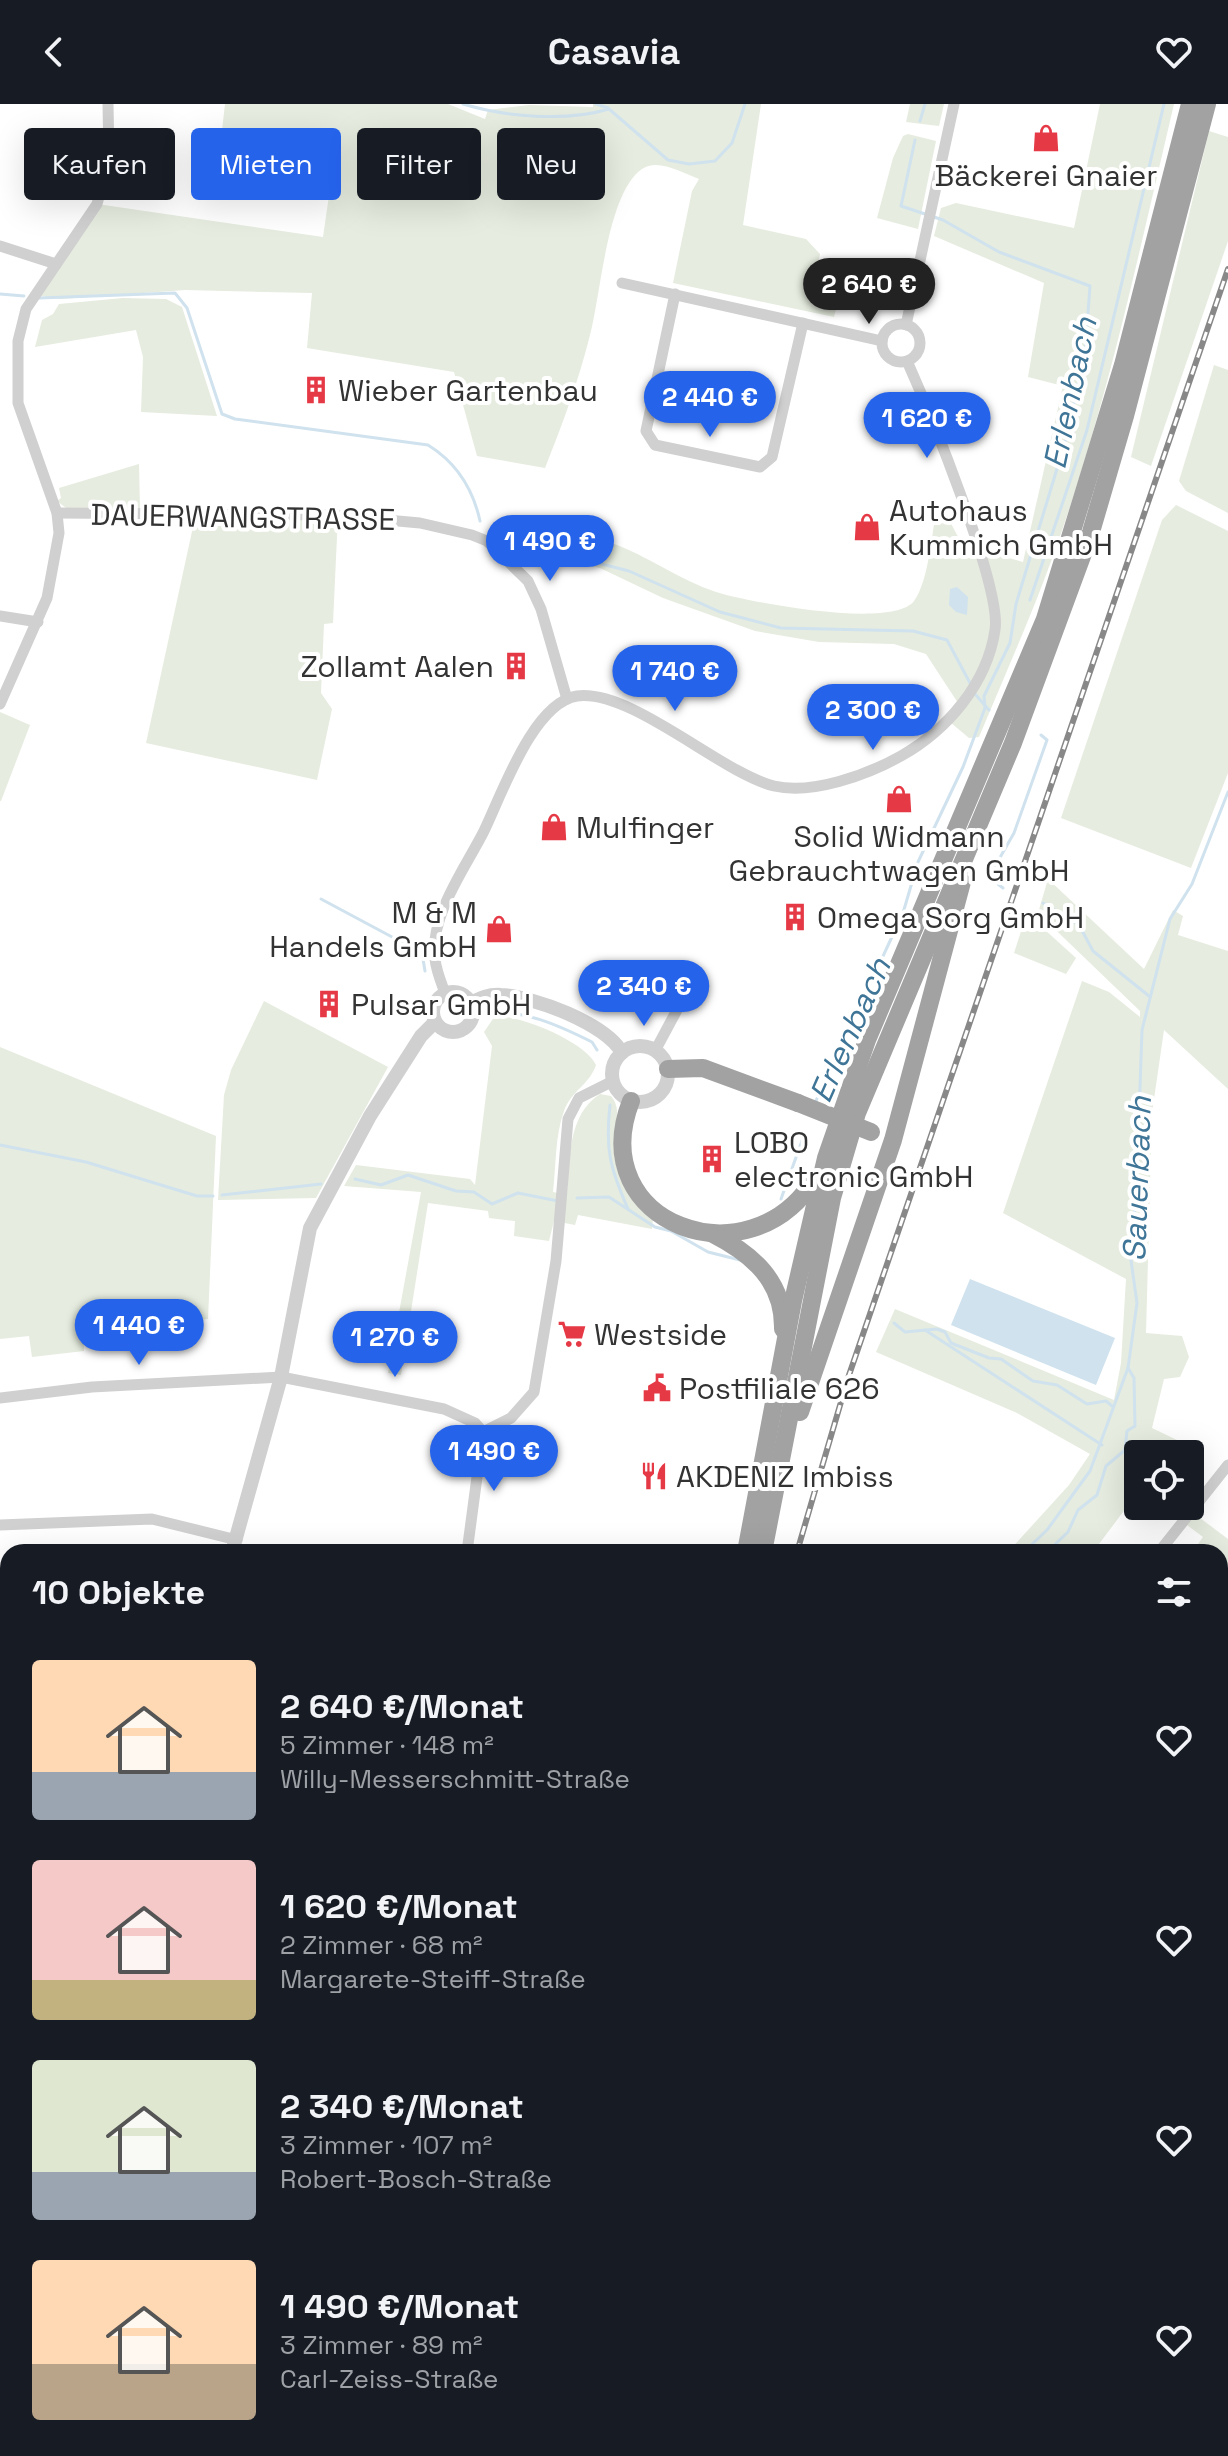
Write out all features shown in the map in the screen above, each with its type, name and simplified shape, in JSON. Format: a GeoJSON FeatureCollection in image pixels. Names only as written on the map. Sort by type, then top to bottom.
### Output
{"type":"FeatureCollection","features":[{"type":"Feature","properties":{"kind":"highway"},"geometry":{"type":"LineString","coordinates":[[748,1544],[826,1158],[877,1015],[1002,726],[1050,604],[1123,365],[1190,104]]}},
{"type":"Feature","properties":{"kind":"highway"},"geometry":{"type":"LineString","coordinates":[[764,1544],[832,1198],[857,1113],[883,1042],[1029,703],[1091,532],[1125,416],[1207,104]]}},
{"type":"Feature","properties":{"kind":"highway"},"geometry":{"type":"LineString","coordinates":[[774,1486],[893,1140],[975,834]]}},
{"type":"Feature","properties":{"kind":"highway"},"geometry":{"type":"LineString","coordinates":[[668,1069],[703,1068],[893,1140]]}},
{"type":"Feature","properties":{"kind":"highway"},"geometry":{"type":"LineString","coordinates":[[631,1101],[622,1151],[631,1184],[644,1202],[663,1217],[690,1229],[710,1233],[751,1231],[779,1219],[802,1200],[826,1158]]}},
{"type":"Feature","properties":{"kind":"highway"},"geometry":{"type":"LineString","coordinates":[[710,1233],[750,1256],[769,1277],[778,1295],[783,1320],[781,1368]]}},
{"type":"Feature","properties":{"kind":"street"},"geometry":{"type":"LineString","coordinates":[[0,704],[47,598],[59,533],[57,513],[25,427],[16,377],[17,350],[26,309],[78,238],[97,204],[109,160],[108,104]]}},
{"type":"Feature","properties":{"kind":"street"},"geometry":{"type":"LineString","coordinates":[[906,325],[954,104]]}},
{"type":"Feature","properties":{"kind":"street"},"geometry":{"type":"LineString","coordinates":[[0,246],[56,264]]}},
{"type":"Feature","properties":{"kind":"street"},"geometry":{"type":"LineString","coordinates":[[622,283],[882,341]]}},
{"type":"Feature","properties":{"kind":"street"},"geometry":{"type":"LineString","coordinates":[[675,294],[646,431],[655,445],[760,467],[772,457],[803,323]]}},
{"type":"Feature","properties":{"kind":"street"},"geometry":{"type":"LineString","coordinates":[[906,325],[916,332],[920,345],[907,361],[898,362],[886,355],[882,341],[890,328],[906,325]]}},
{"type":"Feature","properties":{"kind":"street"},"geometry":{"type":"LineString","coordinates":[[445,993],[435,959],[439,920],[534,730],[550,710],[567,699],[587,696],[609,701],[774,786],[805,788],[878,769],[920,746],[964,703],[990,649],[995,611],[986,570],[907,361]]}},
{"type":"Feature","properties":{"kind":"street","name":"DAUERWANGSTRASSE"},"geometry":{"type":"LineString","coordinates":[[57,513],[332,515],[420,523],[472,535],[487,541],[528,581],[541,609],[567,699]]}},
{"type":"Feature","properties":{"kind":"street"},"geometry":{"type":"LineString","coordinates":[[0,616],[38,622]]}},
{"type":"Feature","properties":{"kind":"street"},"geometry":{"type":"LineString","coordinates":[[655,1051],[693,980]]}},
{"type":"Feature","properties":{"kind":"street"},"geometry":{"type":"LineString","coordinates":[[435,1022],[453,1032],[465,1028],[473,1016],[471,1003],[462,994],[445,993]]}},
{"type":"Feature","properties":{"kind":"street"},"geometry":{"type":"LineString","coordinates":[[235,1544],[281,1377],[305,1250],[317,1211],[370,1116],[421,1036],[435,1022],[434,1006],[445,993]]}},
{"type":"Feature","properties":{"kind":"street"},"geometry":{"type":"LineString","coordinates":[[471,1003],[497,994],[529,1000],[597,1027],[615,1042],[622,1053]]}},
{"type":"Feature","properties":{"kind":"street"},"geometry":{"type":"LineString","coordinates":[[638,1047],[655,1051],[668,1069],[668,1078],[660,1094],[645,1102],[631,1101],[623,1096],[613,1081],[614,1066],[622,1053],[638,1047]]}},
{"type":"Feature","properties":{"kind":"street"},"geometry":{"type":"LineString","coordinates":[[483,1432],[511,1418],[534,1392],[556,1261],[568,1119],[579,1098],[613,1081]]}},
{"type":"Feature","properties":{"kind":"street"},"geometry":{"type":"LineString","coordinates":[[0,1398],[92,1387],[281,1377],[444,1409],[475,1423],[483,1432],[468,1544]]}},
{"type":"Feature","properties":{"kind":"street"},"geometry":{"type":"LineString","coordinates":[[1165,1544],[1228,1465]]}},
{"type":"Feature","properties":{"kind":"street"},"geometry":{"type":"LineString","coordinates":[[0,1525],[152,1519],[228,1544]]}},
{"type":"Feature","properties":{"kind":"shaded area"},"geometry":{"type":"Polygon","coordinates":[[[225,104],[448,104],[485,119],[488,110],[529,105],[761,104],[743,225],[806,239],[820,254],[811,301],[836,309],[834,317],[673,283],[692,191],[699,179],[663,166],[642,169],[630,181],[613,221],[586,352],[545,468],[477,456],[454,372],[307,348],[312,293],[185,290],[61,299],[34,295],[97,204],[323,237],[328,200],[341,200],[341,128],[222,128],[225,104]]]}},
{"type":"Feature","properties":{"kind":"shaded area"},"geometry":{"type":"Polygon","coordinates":[[[910,104],[944,104],[939,126],[906,122],[910,104]]]}},
{"type":"Feature","properties":{"kind":"shaded area"},"geometry":{"type":"Polygon","coordinates":[[[1100,104],[1174,104],[1120,332],[1072,501],[1045,579],[979,737],[969,738],[944,717],[958,703],[926,654],[894,644],[819,642],[755,631],[663,598],[600,568],[531,553],[523,560],[498,542],[510,520],[617,545],[723,594],[792,608],[853,613],[901,609],[914,601],[923,581],[937,506],[941,504],[957,535],[975,556],[987,552],[1023,562],[1063,386],[1028,377],[1044,283],[934,236],[941,208],[956,203],[1074,228],[1100,104]]]}},
{"type":"Feature","properties":{"kind":"shaded area"},"geometry":{"type":"Polygon","coordinates":[[[1209,131],[1228,137],[1228,241],[1151,466],[1131,457],[1209,131]]]}},
{"type":"Feature","properties":{"kind":"shaded area"},"geometry":{"type":"Polygon","coordinates":[[[908,134],[936,141],[918,229],[877,218],[893,158],[903,136],[908,134]]]}},
{"type":"Feature","properties":{"kind":"shaded area"},"geometry":{"type":"Polygon","coordinates":[[[123,298],[166,299],[182,307],[217,416],[141,412],[143,357],[136,330],[35,347],[42,320],[53,314],[59,304],[123,298]]]}},
{"type":"Feature","properties":{"kind":"shaded area"},"geometry":{"type":"Polygon","coordinates":[[[1214,365],[1228,370],[1228,513],[1186,491],[1179,481],[1214,365]]]}},
{"type":"Feature","properties":{"kind":"shaded area"},"geometry":{"type":"Polygon","coordinates":[[[139,464],[140,509],[70,511],[57,501],[61,498],[59,488],[139,464]]]}},
{"type":"Feature","properties":{"kind":"shaded area"},"geometry":{"type":"Polygon","coordinates":[[[1176,505],[1228,531],[1228,773],[1191,868],[1061,818],[1162,520],[1176,505]]]}},
{"type":"Feature","properties":{"kind":"shaded area"},"geometry":{"type":"Polygon","coordinates":[[[196,513],[338,515],[333,623],[324,624],[321,693],[332,709],[317,780],[146,743],[196,513]]]}},
{"type":"Feature","properties":{"kind":"shaded area"},"geometry":{"type":"Polygon","coordinates":[[[0,712],[30,725],[1,801],[0,801],[0,712]]]}},
{"type":"Feature","properties":{"kind":"shaded area"},"geometry":{"type":"Polygon","coordinates":[[[1048,879],[1144,969],[1173,910],[1183,916],[1178,935],[1228,951],[1228,1089],[1164,1030],[1152,1113],[1146,1333],[1182,1336],[1189,1357],[1180,1377],[1164,1379],[1152,1428],[1177,1440],[1124,1440],[1124,1511],[1099,1544],[1015,1544],[1069,1485],[1090,1454],[1017,1413],[876,1352],[895,1309],[1114,1400],[1121,1363],[1126,1279],[1003,1213],[1082,981],[1109,992],[1140,1017],[1140,1011],[1038,913],[1048,879]]]}},
{"type":"Feature","properties":{"kind":"shaded area"},"geometry":{"type":"Polygon","coordinates":[[[1025,919],[1034,920],[1076,958],[1066,974],[1014,953],[1025,919]]]}},
{"type":"Feature","properties":{"kind":"shaded area"},"geometry":{"type":"Polygon","coordinates":[[[264,1001],[388,1067],[316,1198],[218,1200],[224,1095],[231,1070],[264,1001]]]}},
{"type":"Feature","properties":{"kind":"shaded area"},"geometry":{"type":"Polygon","coordinates":[[[495,1016],[536,1025],[567,1039],[590,1056],[596,1065],[564,1111],[557,1141],[553,1192],[567,1195],[572,1140],[581,1114],[600,1094],[611,1096],[617,1107],[614,1146],[620,1177],[638,1204],[653,1218],[652,1229],[578,1215],[575,1225],[554,1221],[549,1241],[514,1236],[515,1221],[489,1218],[488,1211],[428,1203],[401,1375],[388,1373],[421,1192],[344,1186],[356,1165],[470,1179],[475,1185],[492,1046],[484,1032],[495,1016]]]}},
{"type":"Feature","properties":{"kind":"shaded area"},"geometry":{"type":"Polygon","coordinates":[[[0,1047],[216,1136],[208,1319],[83,1330],[84,1351],[32,1357],[29,1336],[0,1339],[0,1047]]]}},
{"type":"Feature","properties":{"kind":"shaded area"},"geometry":{"type":"Polygon","coordinates":[[[1203,1520],[1228,1539],[1228,1544],[1198,1544],[1203,1537],[1183,1522],[1203,1520]]]}},
{"type":"Feature","properties":{"kind":"water"},"geometry":{"type":"Polygon","coordinates":[[[957,587],[968,597],[967,615],[956,612],[949,605],[950,589],[957,587]]]}},
{"type":"Feature","properties":{"kind":"water"},"geometry":{"type":"Polygon","coordinates":[[[970,1279],[1115,1338],[1096,1385],[951,1325],[970,1279]]]}},
{"type":"Feature","properties":{"kind":"waterway"},"geometry":{"type":"LineString","coordinates":[[463,104],[498,112],[555,117],[609,109],[668,160],[689,164],[715,161],[732,143],[745,104]]}},
{"type":"Feature","properties":{"kind":"waterway"},"geometry":{"type":"LineString","coordinates":[[596,104],[608,108]]}},
{"type":"Feature","properties":{"kind":"waterway","name":"Erlenbach"},"geometry":{"type":"LineString","coordinates":[[920,121],[925,104]]}},
{"type":"Feature","properties":{"kind":"waterway","name":"Erlenbach"},"geometry":{"type":"LineString","coordinates":[[1030,600],[1087,430],[1164,104]]}},
{"type":"Feature","properties":{"kind":"waterway","name":"Erlenbach"},"geometry":{"type":"LineString","coordinates":[[815,1103],[903,913],[918,862],[963,767],[985,708],[984,696],[1010,643],[1016,604],[1066,439],[1085,353],[1090,286],[999,252],[943,220],[901,206],[915,140]]}},
{"type":"Feature","properties":{"kind":"waterway"},"geometry":{"type":"LineString","coordinates":[[39,298],[175,293],[187,308],[222,414],[235,419],[428,445],[447,460],[462,478],[473,498],[480,521]]}},
{"type":"Feature","properties":{"kind":"waterway"},"geometry":{"type":"LineString","coordinates":[[0,294],[24,296]]}},
{"type":"Feature","properties":{"kind":"waterway"},"geometry":{"type":"LineString","coordinates":[[504,539],[629,571],[720,612],[781,628],[913,631],[947,640],[970,683]]}},
{"type":"Feature","properties":{"kind":"waterway","name":"Erlenbach"},"geometry":{"type":"LineString","coordinates":[[975,694],[989,710]]}},
{"type":"Feature","properties":{"kind":"waterway"},"geometry":{"type":"LineString","coordinates":[[1003,888],[994,881],[994,868],[1014,833],[1047,740],[1041,735]]}},
{"type":"Feature","properties":{"kind":"waterway","name":"Sauerbach"},"geometry":{"type":"LineString","coordinates":[[1032,1544],[1047,1530],[1090,1471],[1128,1368],[1137,1303],[1129,1246],[1136,1202],[1142,1030],[1170,919],[1192,884],[1228,792]]}},
{"type":"Feature","properties":{"kind":"waterway"},"geometry":{"type":"LineString","coordinates":[[321,899],[422,953],[425,971]]}},
{"type":"Feature","properties":{"kind":"waterway"},"geometry":{"type":"LineString","coordinates":[[1043,903],[1079,925],[1093,951],[1149,996]]}},
{"type":"Feature","properties":{"kind":"waterway"},"geometry":{"type":"LineString","coordinates":[[486,1012],[514,1013],[541,1020],[592,1042],[597,1050]]}},
{"type":"Feature","properties":{"kind":"waterway"},"geometry":{"type":"LineString","coordinates":[[610,1105],[610,1158],[628,1209]]}},
{"type":"Feature","properties":{"kind":"waterway","name":"Erlenbach"},"geometry":{"type":"LineString","coordinates":[[781,1199],[803,1138]]}},
{"type":"Feature","properties":{"kind":"waterway"},"geometry":{"type":"LineString","coordinates":[[0,1145],[86,1162],[197,1196],[213,1196]]}},
{"type":"Feature","properties":{"kind":"waterway"},"geometry":{"type":"LineString","coordinates":[[355,1179],[381,1185],[408,1175],[456,1191],[474,1192],[492,1204],[518,1193],[558,1201]]}},
{"type":"Feature","properties":{"kind":"waterway"},"geometry":{"type":"LineString","coordinates":[[222,1195],[321,1184]]}},
{"type":"Feature","properties":{"kind":"waterway"},"geometry":{"type":"LineString","coordinates":[[577,1198],[609,1197],[655,1227],[671,1231],[708,1252],[740,1260]]}},
{"type":"Feature","properties":{"kind":"waterway","name":"Erlenbach"},"geometry":{"type":"LineString","coordinates":[[894,1323],[905,1332],[937,1329],[945,1332],[951,1343],[989,1358],[1001,1359],[1033,1381],[1057,1385],[1087,1404],[1106,1401],[1112,1406]]}},
{"type":"Feature","properties":{"kind":"waterway"},"geometry":{"type":"LineString","coordinates":[[925,1330],[1102,1445]]}},
{"type":"Feature","properties":{"kind":"waterway"},"geometry":{"type":"LineString","coordinates":[[1055,1544],[1068,1532],[1078,1510],[1097,1495],[1106,1466],[1125,1450],[1127,1431],[1135,1426],[1134,1378],[1128,1368]]}},
{"type":"Feature","properties":{"kind":"railway"},"geometry":{"type":"LineString","coordinates":[[799,1544],[848,1378],[1228,269]]}},
{"type":"Feature","properties":{"kind":"place","name":"Bäckerei Gnaier"},"geometry":{"type":"Point","coordinates":[1046,138]}},
{"type":"Feature","properties":{"kind":"place","name":"Wieber Gartenbau"},"geometry":{"type":"Point","coordinates":[316,390]}},
{"type":"Feature","properties":{"kind":"place","name":"Autohaus Kummich GmbH"},"geometry":{"type":"Point","coordinates":[867,527]}},
{"type":"Feature","properties":{"kind":"place","name":"Zollamt Aalen"},"geometry":{"type":"Point","coordinates":[516,666]}},
{"type":"Feature","properties":{"kind":"place","name":"Solid Widmann Gebrauchtwagen GmbH"},"geometry":{"type":"Point","coordinates":[899,799]}},
{"type":"Feature","properties":{"kind":"place","name":"Mulfinger"},"geometry":{"type":"Point","coordinates":[554,827]}},
{"type":"Feature","properties":{"kind":"place","name":"Omega Sorg GmbH"},"geometry":{"type":"Point","coordinates":[795,917]}},
{"type":"Feature","properties":{"kind":"place","name":"M & M Handels GmbH"},"geometry":{"type":"Point","coordinates":[499,929]}},
{"type":"Feature","properties":{"kind":"place","name":"Pulsar GmbH"},"geometry":{"type":"Point","coordinates":[329,1004]}},
{"type":"Feature","properties":{"kind":"place","name":"LOBO electronic GmbH"},"geometry":{"type":"Point","coordinates":[712,1159]}},
{"type":"Feature","properties":{"kind":"place","name":"Westside"},"geometry":{"type":"Point","coordinates":[572,1334]}},
{"type":"Feature","properties":{"kind":"place","name":"Postfiliale 626"},"geometry":{"type":"Point","coordinates":[657,1388]}},
{"type":"Feature","properties":{"kind":"place","name":"AKDENIZ Imbiss"},"geometry":{"type":"Point","coordinates":[654,1476]}}]}
